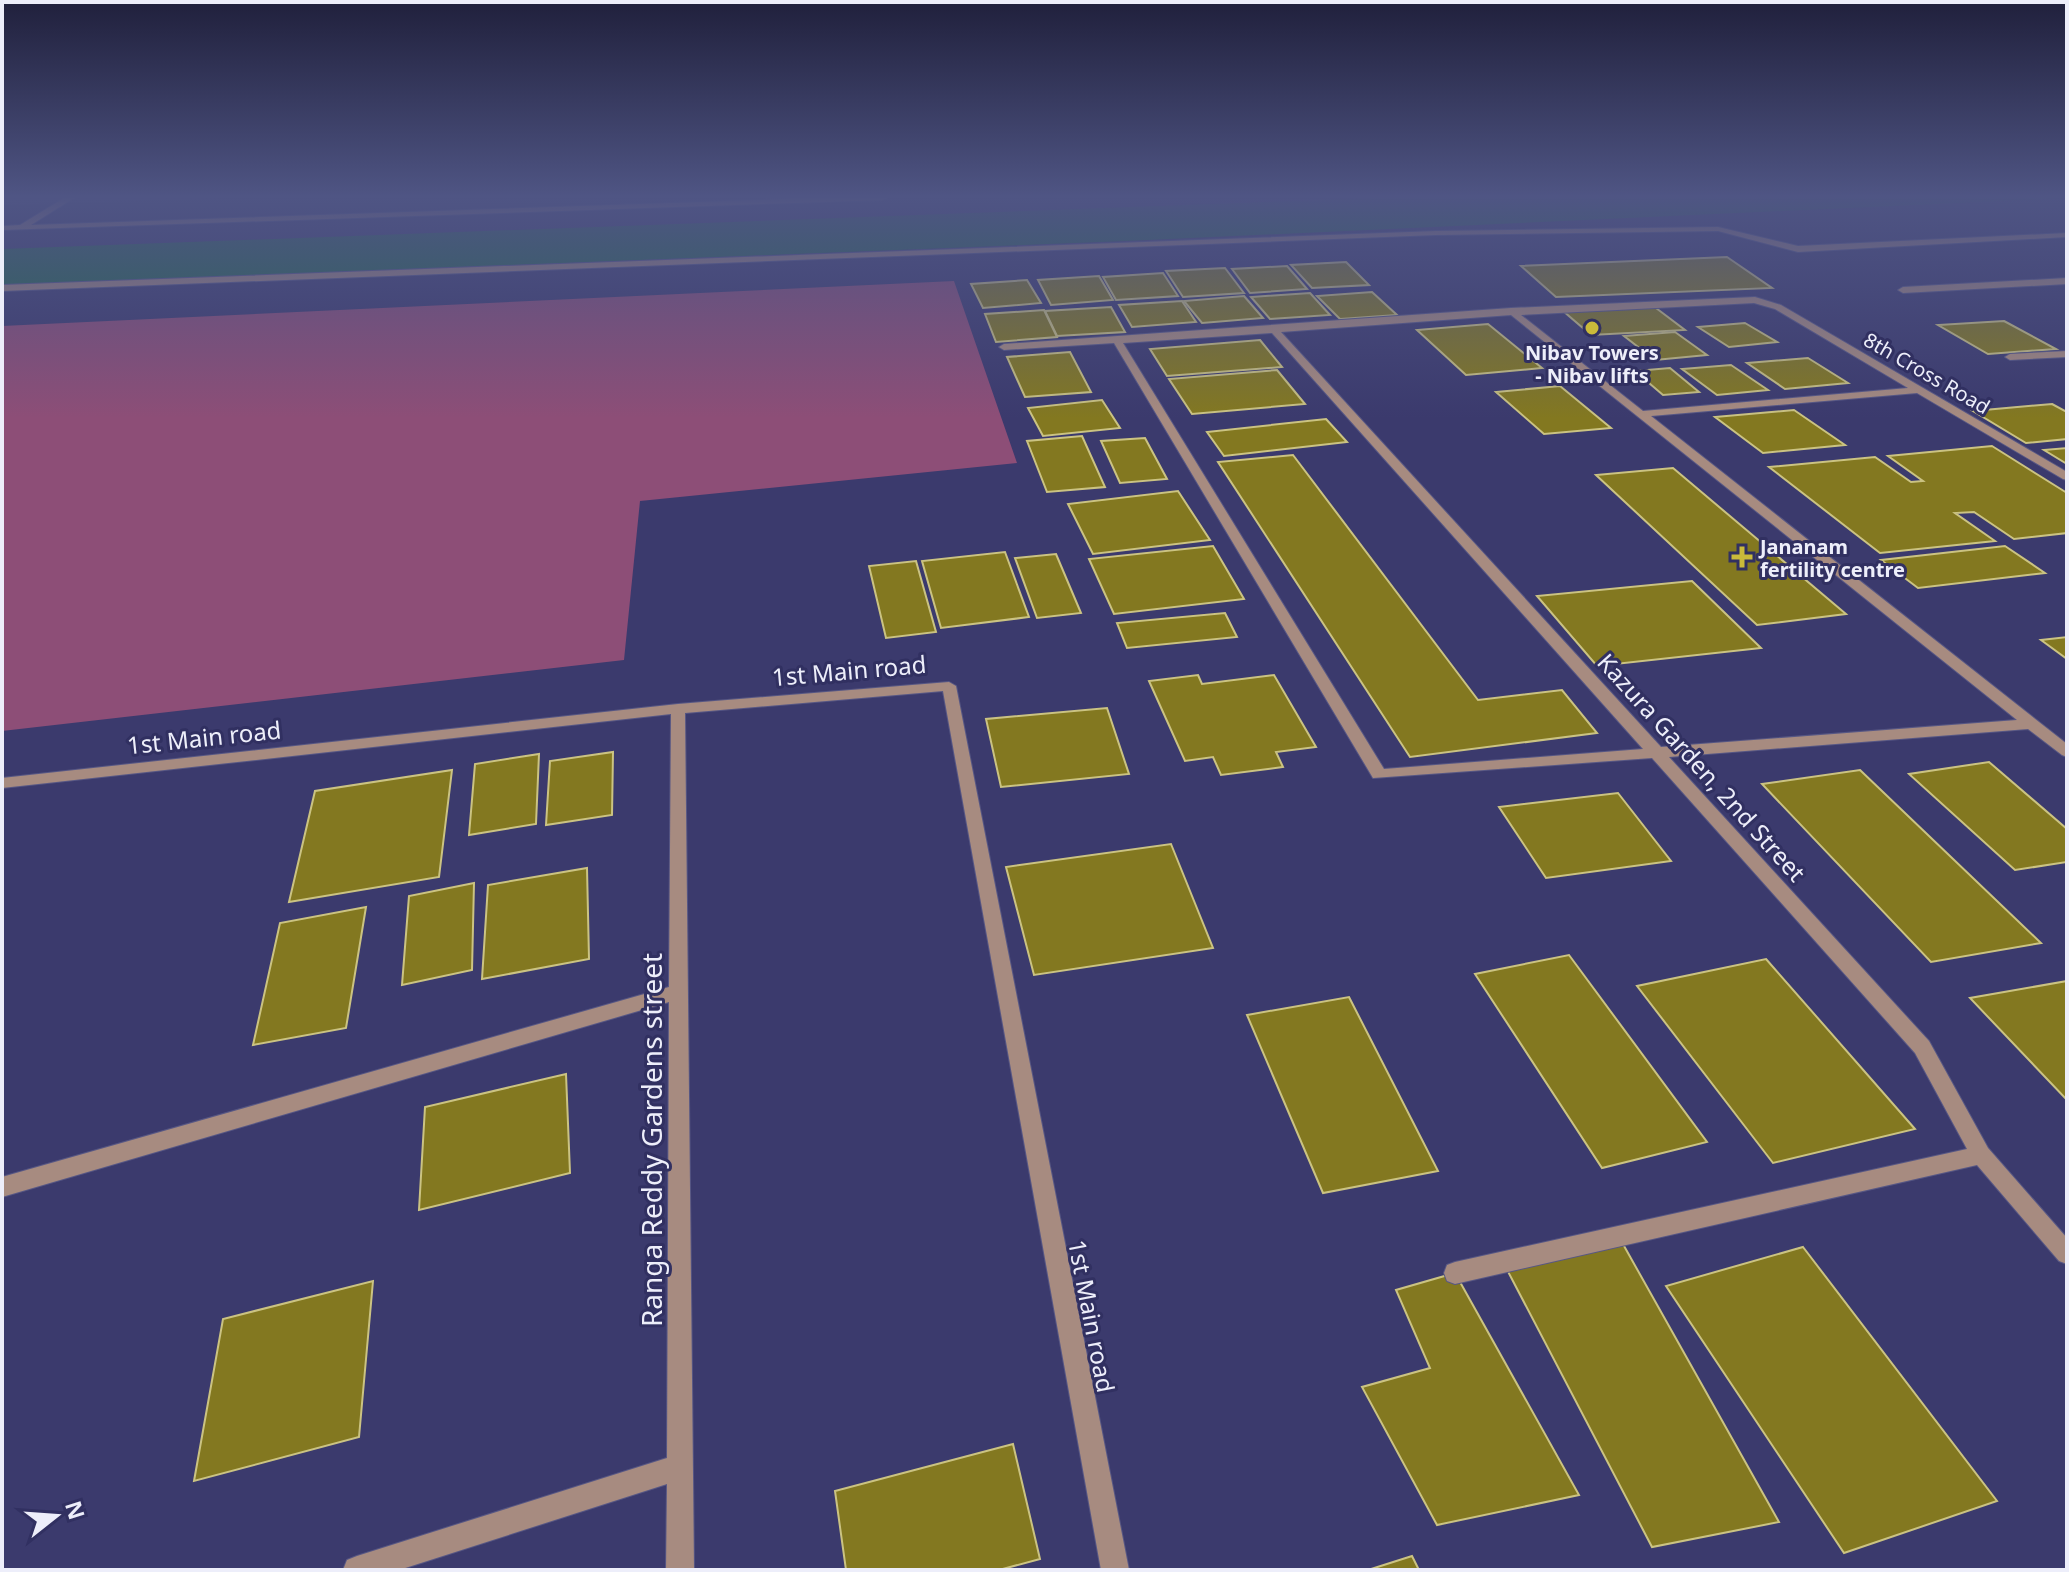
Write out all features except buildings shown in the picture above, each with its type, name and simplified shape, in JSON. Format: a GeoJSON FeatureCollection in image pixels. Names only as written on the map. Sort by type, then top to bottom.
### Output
{"type":"FeatureCollection","features":[{"type":"Feature","properties":{"kind":"street"},"geometry":{"type":"LineString","coordinates":[[2,288],[436,271]]}},
{"type":"Feature","properties":{"kind":"street"},"geometry":{"type":"LineString","coordinates":[[1903,290],[2067,281]]}},
{"type":"Feature","properties":{"kind":"street","name":"8th Cross Road"},"geometry":{"type":"LineString","coordinates":[[1511,311],[1677,302],[1755,300],[1767,303],[2067,477]]}},
{"type":"Feature","properties":{"kind":"street"},"geometry":{"type":"LineString","coordinates":[[1004,347],[1275,331],[1511,311],[2067,752]]}},
{"type":"Feature","properties":{"kind":"street","name":"Kazura Garden, 2nd Street"},"geometry":{"type":"LineString","coordinates":[[1275,331],[1922,1047],[1981,1155],[2067,1254]]}},
{"type":"Feature","properties":{"kind":"street"},"geometry":{"type":"LineString","coordinates":[[1117,340],[1379,774],[2030,724]]}},
{"type":"Feature","properties":{"kind":"street"},"geometry":{"type":"LineString","coordinates":[[2010,357],[2067,354]]}},
{"type":"Feature","properties":{"kind":"street"},"geometry":{"type":"LineString","coordinates":[[1642,414],[1921,390]]}},
{"type":"Feature","properties":{"kind":"street","name":"1st Main road"},"geometry":{"type":"LineString","coordinates":[[2,783],[678,709],[949,686],[1115,1570]]}},
{"type":"Feature","properties":{"kind":"street","name":"Ranga Reddy Gardens street"},"geometry":{"type":"LineString","coordinates":[[678,709],[680,1570]]}},
{"type":"Feature","properties":{"kind":"street"},"geometry":{"type":"LineString","coordinates":[[2,1187],[678,992]]}},
{"type":"Feature","properties":{"kind":"street"},"geometry":{"type":"LineString","coordinates":[[1455,1273],[1981,1155]]}},
{"type":"Feature","properties":{"kind":"street"},"geometry":{"type":"LineString","coordinates":[[357,1570],[680,1467]]}},
{"type":"Feature","properties":{"kind":"shaded area"},"geometry":{"type":"Polygon","coordinates":[[[2,271],[350,271],[2,285],[2,271]]]}},
{"type":"Feature","properties":{"kind":"shaded area"},"geometry":{"type":"Polygon","coordinates":[[[954,281],[1017,463],[640,501],[624,660],[2,731],[2,326],[954,281]]]}},
{"type":"Feature","properties":{"kind":"place","name":"Nibav Towers - Nibav lifts"},"geometry":{"type":"Point","coordinates":[1592,328]}},
{"type":"Feature","properties":{"kind":"place","name":"Jananam fertility centre"},"geometry":{"type":"Point","coordinates":[1742,557]}}]}
